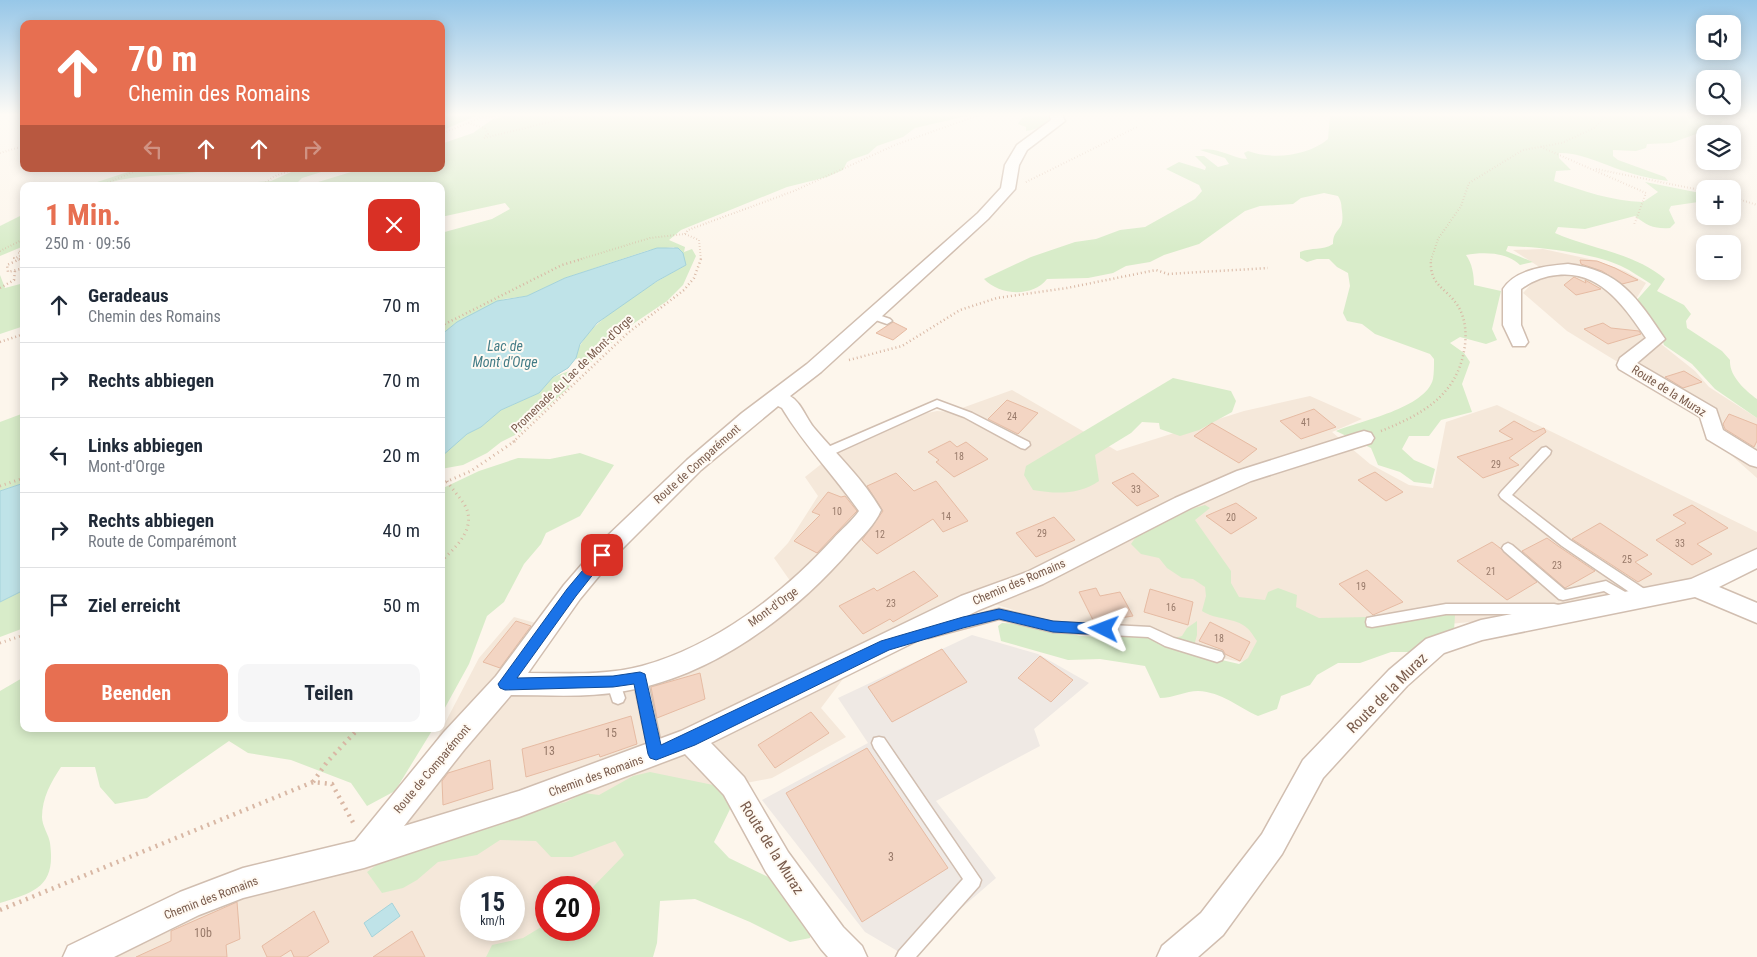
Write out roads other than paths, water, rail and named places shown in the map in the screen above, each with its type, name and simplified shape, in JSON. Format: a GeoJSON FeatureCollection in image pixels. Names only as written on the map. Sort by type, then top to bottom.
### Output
{"type":"FeatureCollection","features":[{"type":"Feature","properties":{"kind":"street","name":"Route de Comparémont"},"geometry":{"type":"LineString","coordinates":[[364,853],[454,742],[505,684],[572,592],[605,552],[694,465],[814,368],[880,318],[1008,189],[1008,172],[1012,160]]}},
{"type":"Feature","properties":{"kind":"street","name":"Route de la Muraz"},"geometry":{"type":"LineString","coordinates":[[1520,342],[1512,324],[1511,289],[1521,280],[1562,268],[1594,273],[1614,284],[1636,309],[1656,339],[1627,362],[1626,365],[1709,414],[1714,434],[1757,460]]}},
{"type":"Feature","properties":{"kind":"street","name":"Mont-d'Orge"},"geometry":{"type":"LineString","coordinates":[[505,684],[615,690],[690,657],[763,616],[804,584],[868,517],[870,510],[868,506],[844,473],[807,433],[789,404],[778,397]]}},
{"type":"Feature","properties":{"kind":"street","name":"Chemin des Romains"},"geometry":{"type":"LineString","coordinates":[[79,957],[192,903],[243,883],[364,853],[519,804],[656,754],[690,740],[970,603],[1035,578],[1183,503],[1244,476],[1364,438]]}},
{"type":"Feature","properties":{"kind":"street","name":"Route de la Muraz"},"geometry":{"type":"LineString","coordinates":[[1173,957],[1212,924],[1272,844],[1312,769],[1398,678],[1435,646],[1481,630],[1696,587],[1757,558]]}},
{"type":"Feature","properties":{"kind":"street"},"geometry":{"type":"LineString","coordinates":[[1696,587],[1757,613]]}},
{"type":"Feature","properties":{"kind":"street","name":"Route de la Muraz"},"geometry":{"type":"LineString","coordinates":[[690,740],[734,786],[777,862],[832,938],[851,957]]}},
{"type":"Feature","properties":{"kind":"lane"},"geometry":{"type":"LineString","coordinates":[[825,452],[937,403],[968,415],[1025,445]]}},
{"type":"Feature","properties":{"kind":"lane"},"geometry":{"type":"LineString","coordinates":[[1546,451],[1505,495],[1638,599]]}},
{"type":"Feature","properties":{"kind":"lane"},"geometry":{"type":"LineString","coordinates":[[1508,548],[1563,595],[1606,586],[1638,599]]}},
{"type":"Feature","properties":{"kind":"lane"},"geometry":{"type":"LineString","coordinates":[[1372,622],[1446,608],[1581,609]]}},
{"type":"Feature","properties":{"kind":"lane"},"geometry":{"type":"LineString","coordinates":[[886,645],[999,614],[1053,627],[1150,632],[1170,642],[1217,656]]}},
{"type":"Feature","properties":{"kind":"lane"},"geometry":{"type":"LineString","coordinates":[[640,678],[656,754]]}},
{"type":"Feature","properties":{"kind":"lane"},"geometry":{"type":"LineString","coordinates":[[879,743],[973,880],[905,957]]}},
{"type":"Feature","properties":{"kind":"water","name":"Lac de Mont d'Orge"},"geometry":{"type":"Polygon","coordinates":[[[657,248],[678,248],[683,253],[686,265],[657,281],[597,323],[580,344],[576,358],[568,368],[553,377],[539,393],[501,410],[481,427],[467,434],[445,453],[445,332],[457,322],[497,301],[527,296],[565,278],[657,248]]]}},
{"type":"Feature","properties":{"kind":"water"},"geometry":{"type":"Polygon","coordinates":[[[20,484],[20,592],[0,602],[0,491],[20,484]]]}},
{"type":"Feature","properties":{"kind":"water"},"geometry":{"type":"Polygon","coordinates":[[[392,903],[400,916],[372,937],[364,923],[392,903]]]}}]}
